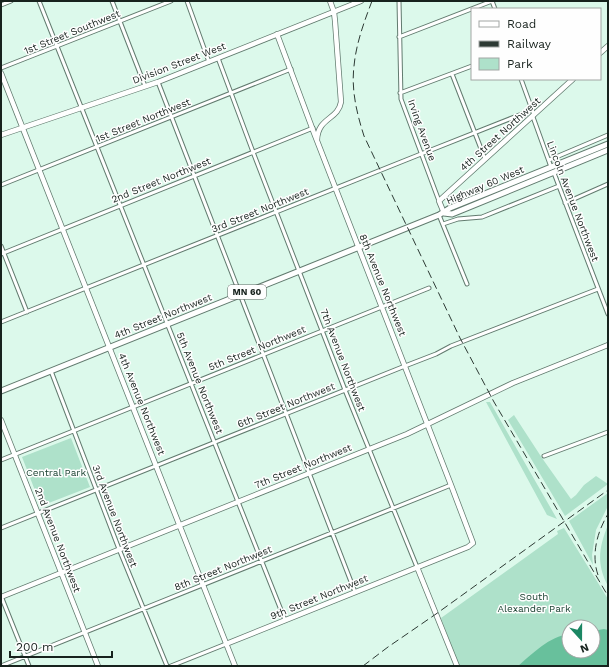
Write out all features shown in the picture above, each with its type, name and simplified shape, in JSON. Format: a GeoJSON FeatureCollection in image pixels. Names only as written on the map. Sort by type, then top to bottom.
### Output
{"type":"FeatureCollection","features":[{"type":"Feature","properties":{"kind":"main road","name":"Highway 60 West"},"geometry":{"type":"LineString","coordinates":[[442,214],[450,208],[608,144]]}},
{"type":"Feature","properties":{"kind":"main road","name":"Highway 60 West"},"geometry":{"type":"LineString","coordinates":[[442,214],[452,214],[608,150]]}},
{"type":"Feature","properties":{"kind":"main road","name":"4th Street Northwest"},"geometry":{"type":"LineString","coordinates":[[1,391],[442,214]]}},
{"type":"Feature","properties":{"kind":"street"},"geometry":{"type":"LineString","coordinates":[[1,5],[11,1]]}},
{"type":"Feature","properties":{"kind":"street","name":"5th Avenue Northwest"},"geometry":{"type":"LineString","coordinates":[[39,1],[285,620]]}},
{"type":"Feature","properties":{"kind":"street"},"geometry":{"type":"LineString","coordinates":[[112,1],[145,86]]}},
{"type":"Feature","properties":{"kind":"street","name":"1st Street Southwest"},"geometry":{"type":"LineString","coordinates":[[1,68],[171,1]]}},
{"type":"Feature","properties":{"kind":"street"},"geometry":{"type":"LineString","coordinates":[[186,1],[209,62]]}},
{"type":"Feature","properties":{"kind":"street"},"geometry":{"type":"LineString","coordinates":[[317,142],[319,129],[326,120],[338,110],[341,102],[334,12],[330,1]]}},
{"type":"Feature","properties":{"kind":"street","name":"Division Street West"},"geometry":{"type":"LineString","coordinates":[[1,135],[158,82],[361,1]]}},
{"type":"Feature","properties":{"kind":"street","name":"Irving Avenue"},"geometry":{"type":"LineString","coordinates":[[399,1],[400,93],[402,105],[439,201],[443,224],[467,284]]}},
{"type":"Feature","properties":{"kind":"street"},"geometry":{"type":"LineString","coordinates":[[473,8],[492,1]]}},
{"type":"Feature","properties":{"kind":"street"},"geometry":{"type":"LineString","coordinates":[[399,36],[471,9]]}},
{"type":"Feature","properties":{"kind":"street","name":"8th Avenue Northwest"},"geometry":{"type":"LineString","coordinates":[[277,34],[317,142],[452,485],[473,543]]}},
{"type":"Feature","properties":{"kind":"street","name":"7th Avenue Northwest"},"geometry":{"type":"LineString","coordinates":[[218,58],[345,390],[457,666]]}},
{"type":"Feature","properties":{"kind":"street"},"geometry":{"type":"LineString","coordinates":[[400,93],[471,66]]}},
{"type":"Feature","properties":{"kind":"street","name":"1st Street Northwest"},"geometry":{"type":"LineString","coordinates":[[1,185],[291,69]]}},
{"type":"Feature","properties":{"kind":"street","name":"4th Avenue Northwest"},"geometry":{"type":"LineString","coordinates":[[1,73],[235,666]]}},
{"type":"Feature","properties":{"kind":"street"},"geometry":{"type":"LineString","coordinates":[[452,74],[485,159]]}},
{"type":"Feature","properties":{"kind":"street","name":"Lincoln Avenue Northwest"},"geometry":{"type":"LineString","coordinates":[[521,80],[551,167],[608,314]]}},
{"type":"Feature","properties":{"kind":"street","name":"4th Street Northwest"},"geometry":{"type":"LineString","coordinates":[[439,201],[572,80]]}},
{"type":"Feature","properties":{"kind":"street"},"geometry":{"type":"LineString","coordinates":[[158,82],[310,472],[355,592]]}},
{"type":"Feature","properties":{"kind":"street","name":"3rd Street Northwest"},"geometry":{"type":"LineString","coordinates":[[1,322],[522,114],[525,115]]}},
{"type":"Feature","properties":{"kind":"street","name":"2nd Street Northwest"},"geometry":{"type":"LineString","coordinates":[[2,254],[313,128],[326,120]]}},
{"type":"Feature","properties":{"kind":"street"},"geometry":{"type":"LineString","coordinates":[[549,160],[608,135]]}},
{"type":"Feature","properties":{"kind":"street"},"geometry":{"type":"LineString","coordinates":[[565,203],[608,184]]}},
{"type":"Feature","properties":{"kind":"street"},"geometry":{"type":"LineString","coordinates":[[443,224],[458,219],[482,217],[559,186]]}},
{"type":"Feature","properties":{"kind":"street"},"geometry":{"type":"LineString","coordinates":[[1,246],[2,254],[27,312]]}},
{"type":"Feature","properties":{"kind":"street","name":"5th Street Northwest"},"geometry":{"type":"LineString","coordinates":[[1,460],[429,288]]}},
{"type":"Feature","properties":{"kind":"street","name":"6th Street Northwest"},"geometry":{"type":"LineString","coordinates":[[1,528],[287,414],[451,346],[598,289]]}},
{"type":"Feature","properties":{"kind":"street","name":"7th Street Northwest"},"geometry":{"type":"LineString","coordinates":[[1,596],[61,574],[119,549],[369,449],[428,424],[513,383],[608,345]]}},
{"type":"Feature","properties":{"kind":"street","name":"3rd Avenue Northwest"},"geometry":{"type":"LineString","coordinates":[[51,371],[119,549],[167,666]]}},
{"type":"Feature","properties":{"kind":"street","name":"2nd Avenue Northwest"},"geometry":{"type":"LineString","coordinates":[[1,420],[98,666]]}},
{"type":"Feature","properties":{"kind":"street"},"geometry":{"type":"LineString","coordinates":[[544,456],[608,432]]}},
{"type":"Feature","properties":{"kind":"street","name":"8th Street Northwest"},"geometry":{"type":"LineString","coordinates":[[2,666],[452,485]]}},
{"type":"Feature","properties":{"kind":"street","name":"9th Street Northwest"},"geometry":{"type":"LineString","coordinates":[[171,666],[468,547],[473,543]]}},
{"type":"Feature","properties":{"kind":"street"},"geometry":{"type":"LineString","coordinates":[[1,596],[29,666]]}},
{"type":"Feature","properties":{"kind":"green space"},"geometry":{"type":"Polygon","coordinates":[[[486,402],[490,402],[557,519],[547,515],[486,402]]]}},
{"type":"Feature","properties":{"kind":"green space"},"geometry":{"type":"Polygon","coordinates":[[[514,415],[571,499],[584,485],[596,476],[608,484],[565,516],[508,420],[514,415]]]}},
{"type":"Feature","properties":{"kind":"green space","name":"Central Park"},"geometry":{"type":"Polygon","coordinates":[[[71,438],[90,487],[41,506],[22,457],[71,438]]]}},
{"type":"Feature","properties":{"kind":"green space"},"geometry":{"type":"Polygon","coordinates":[[[608,493],[608,506],[596,530],[592,555],[593,565],[569,521],[608,493]]]}},
{"type":"Feature","properties":{"kind":"green space"},"geometry":{"type":"Polygon","coordinates":[[[608,525],[608,586],[600,563],[600,556],[608,525]]]}},
{"type":"Feature","properties":{"kind":"green space","name":"South Alexander Park"},"geometry":{"type":"Polygon","coordinates":[[[564,528],[608,599],[608,630],[601,630],[601,619],[561,619],[561,636],[534,653],[518,666],[459,666],[441,618],[558,534],[557,531],[564,528]]]}},
{"type":"Feature","properties":{"kind":"shaded area"},"geometry":{"type":"Polygon","coordinates":[[[601,630],[608,630],[608,666],[518,666],[535,651],[561,635],[561,659],[601,659],[601,630]]]}},
{"type":"Feature","properties":{"kind":"railway"},"geometry":{"type":"LineString","coordinates":[[372,1],[358,41],[353,75],[355,102],[364,136],[460,338],[494,402],[608,596]]}},
{"type":"Feature","properties":{"kind":"railway"},"geometry":{"type":"LineString","coordinates":[[363,666],[608,490]]}},
{"type":"Feature","properties":{"kind":"railway"},"geometry":{"type":"LineString","coordinates":[[598,575],[595,560],[596,544],[601,528],[608,514]]}}]}
